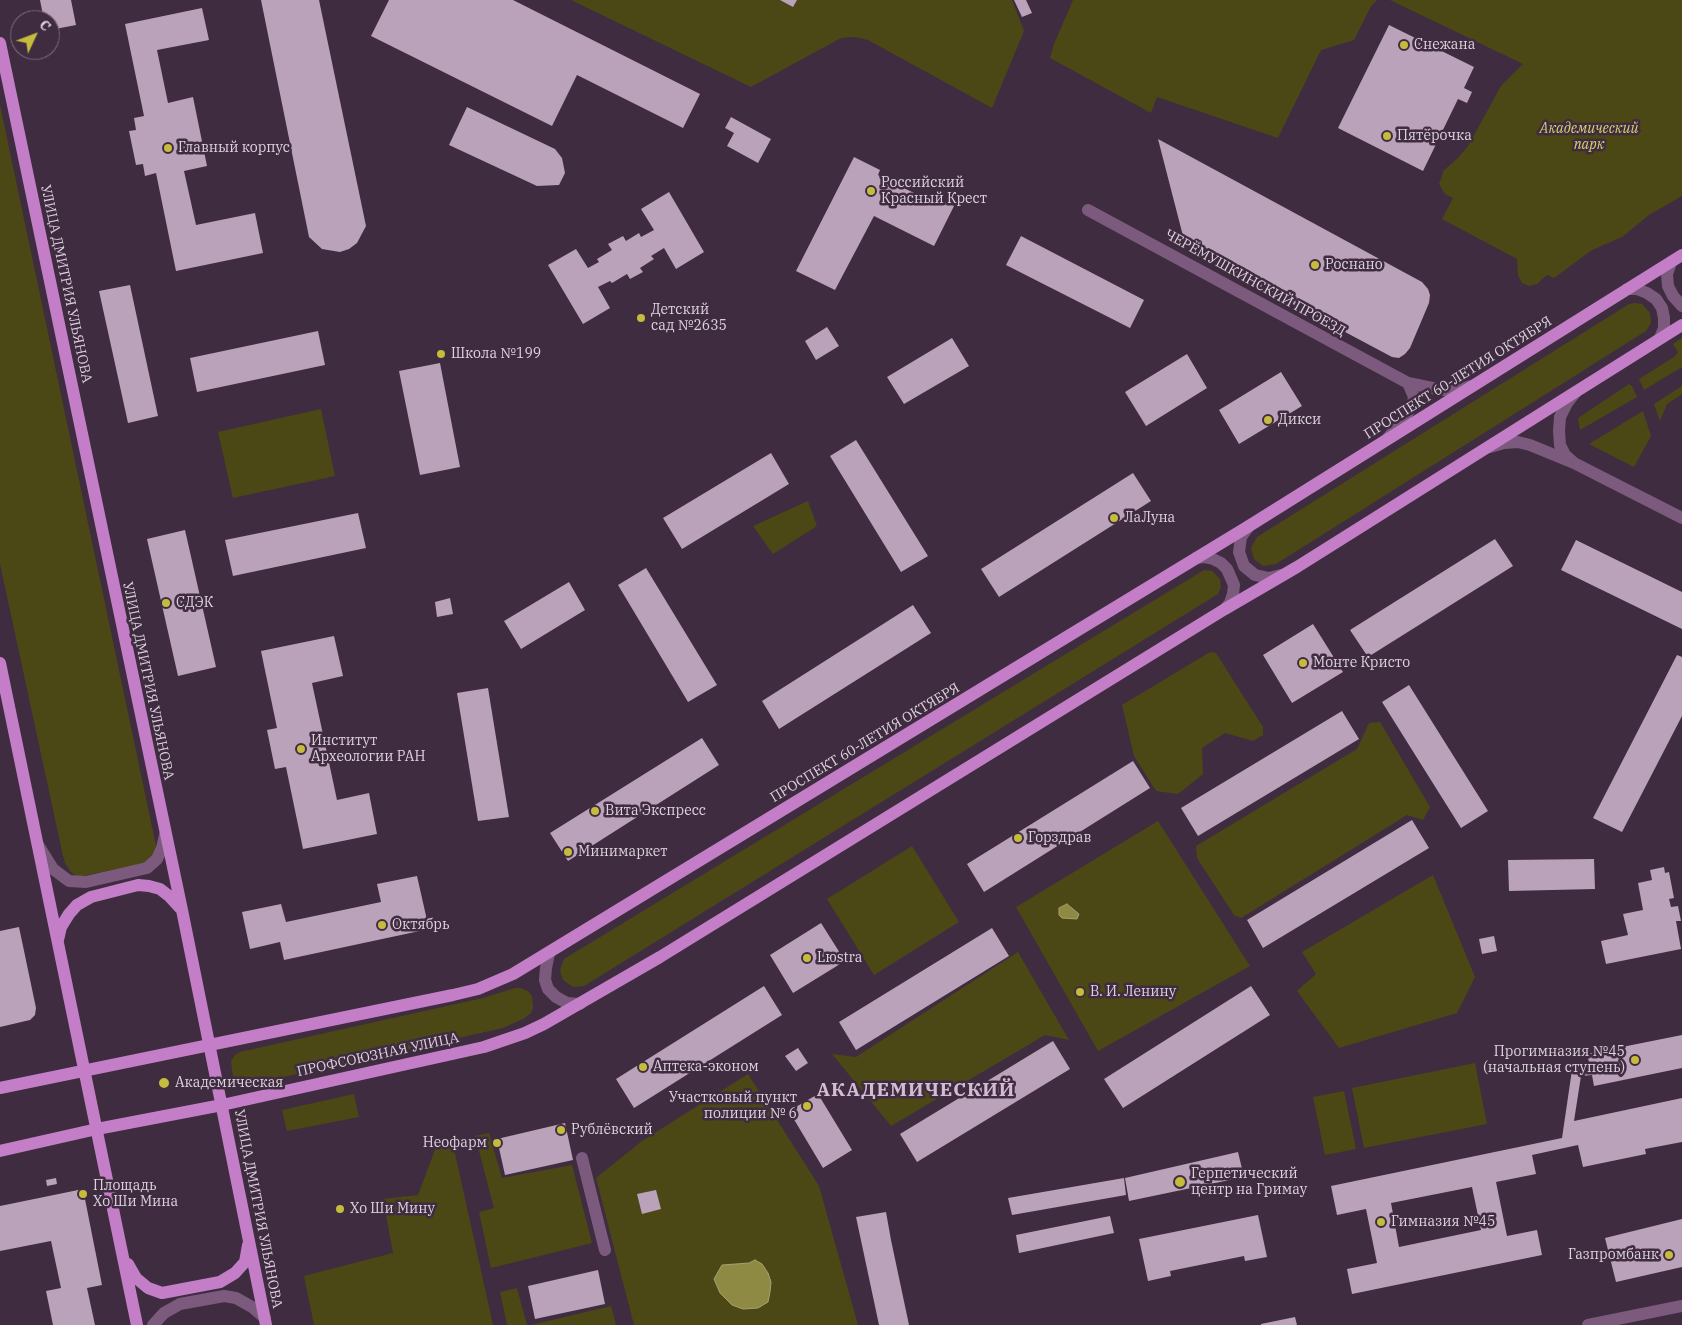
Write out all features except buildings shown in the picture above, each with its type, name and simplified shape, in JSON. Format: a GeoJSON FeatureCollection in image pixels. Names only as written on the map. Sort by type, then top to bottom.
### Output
{"type":"FeatureCollection","features":[{"type":"Feature","properties":{"kind":"main road","name":"УЛИЦА ДМИТРИЯ УЛЬЯНОВА"},"geometry":{"type":"LineString","coordinates":[[0,42],[164,834],[182,910],[266,1322]]}},
{"type":"Feature","properties":{"kind":"main road","name":"ПРОСПЕКТ 60-ЛЕТИЯ ОКТЯБРЯ"},"geometry":{"type":"LineString","coordinates":[[550,953],[1250,526],[1478,385],[1682,255]]}},
{"type":"Feature","properties":{"kind":"main road"},"geometry":{"type":"LineString","coordinates":[[580,1004],[754,900],[1225,609],[1297,567],[1483,448],[1682,325]]}},
{"type":"Feature","properties":{"kind":"main road"},"geometry":{"type":"LineString","coordinates":[[0,663],[137,1325]]}},
{"type":"Feature","properties":{"kind":"main road"},"geometry":{"type":"LineString","coordinates":[[58,940],[61,927],[77,905],[92,897],[138,885],[160,889],[182,910]]}},
{"type":"Feature","properties":{"kind":"main road"},"geometry":{"type":"LineString","coordinates":[[0,1088],[85,1072],[478,989],[514,974],[550,953]]}},
{"type":"Feature","properties":{"kind":"main road","name":"ПРОФСОЮЗНАЯ УЛИЦА"},"geometry":{"type":"LineString","coordinates":[[0,1150],[222,1105],[484,1047],[525,1033],[580,1004]]}},
{"type":"Feature","properties":{"kind":"main road"},"geometry":{"type":"LineString","coordinates":[[124,1258],[136,1278],[148,1288],[162,1292],[220,1282],[235,1273],[245,1262],[249,1238]]}},
{"type":"Feature","properties":{"kind":"street","name":"ЧЕРЁМУШКИНСКИЙ ПРОЕЗД"},"geometry":{"type":"LineString","coordinates":[[1088,210],[1408,383],[1442,390],[1461,389],[1478,385]]}},
{"type":"Feature","properties":{"kind":"street"},"geometry":{"type":"LineString","coordinates":[[1671,262],[1667,274],[1668,286],[1673,296],[1682,306]]}},
{"type":"Feature","properties":{"kind":"street"},"geometry":{"type":"LineString","coordinates":[[1627,290],[1637,289],[1656,299],[1662,308],[1664,318],[1664,328],[1660,338]]}},
{"type":"Feature","properties":{"kind":"street"},"geometry":{"type":"LineString","coordinates":[[1386,441],[1406,416],[1413,403],[1414,397],[1408,383]]}},
{"type":"Feature","properties":{"kind":"street"},"geometry":{"type":"LineString","coordinates":[[1574,463],[1565,455],[1560,445],[1559,430],[1560,417],[1567,403],[1579,388]]}},
{"type":"Feature","properties":{"kind":"street"},"geometry":{"type":"LineString","coordinates":[[1483,448],[1518,442],[1530,445],[1574,463],[1682,518]]}},
{"type":"Feature","properties":{"kind":"street"},"geometry":{"type":"LineString","coordinates":[[1250,526],[1241,538],[1238,552],[1244,566],[1255,575],[1262,577],[1269,578],[1283,574]]}},
{"type":"Feature","properties":{"kind":"street"},"geometry":{"type":"LineString","coordinates":[[1196,558],[1213,559],[1228,569],[1234,585],[1230,603],[1225,609]]}},
{"type":"Feature","properties":{"kind":"street"},"geometry":{"type":"LineString","coordinates":[[38,845],[53,869],[69,880],[86,882],[147,868],[157,859],[162,848],[164,834]]}},
{"type":"Feature","properties":{"kind":"street"},"geometry":{"type":"LineString","coordinates":[[550,953],[545,980],[548,989],[556,998],[567,1004],[580,1004]]}},
{"type":"Feature","properties":{"kind":"street"},"geometry":{"type":"LineString","coordinates":[[582,1158],[605,1250]]}},
{"type":"Feature","properties":{"kind":"street"},"geometry":{"type":"LineString","coordinates":[[153,1325],[164,1314],[180,1304],[224,1296],[236,1298],[252,1307],[266,1322]]}},
{"type":"Feature","properties":{"kind":"street"},"geometry":{"type":"LineString","coordinates":[[1588,1325],[1682,1306]]}},
{"type":"Feature","properties":{"kind":"green space"},"geometry":{"type":"Polygon","coordinates":[[[571,0],[1012,0],[1024,31],[992,108],[868,40],[854,37],[841,38],[751,87],[571,0]]]}},
{"type":"Feature","properties":{"kind":"green space"},"geometry":{"type":"Polygon","coordinates":[[[1073,0],[1377,0],[1371,6],[1354,40],[1321,50],[1278,138],[1157,97],[1151,113],[1050,58],[1073,0]]]}},
{"type":"Feature","properties":{"kind":"green space","name":"Академический парк"},"geometry":{"type":"Polygon","coordinates":[[[1390,0],[1682,0],[1682,196],[1649,215],[1622,237],[1592,250],[1554,278],[1547,275],[1537,284],[1529,286],[1522,283],[1518,275],[1517,259],[1442,219],[1453,198],[1445,194],[1439,184],[1444,170],[1468,146],[1501,86],[1523,64],[1390,0]]]}},
{"type":"Feature","properties":{"kind":"green space"},"geometry":{"type":"Polygon","coordinates":[[[0,105],[156,846],[152,856],[145,863],[78,877],[71,872],[63,856],[0,564],[0,105]]]}},
{"type":"Feature","properties":{"kind":"green space"},"geometry":{"type":"Polygon","coordinates":[[[1629,304],[1642,304],[1650,313],[1651,323],[1646,331],[1276,564],[1263,566],[1254,559],[1251,548],[1257,537],[1629,304]]]}},
{"type":"Feature","properties":{"kind":"green space"},"geometry":{"type":"Polygon","coordinates":[[[1682,338],[1682,367],[1644,390],[1639,379],[1674,357],[1678,352],[1673,344],[1682,338]]]}},
{"type":"Feature","properties":{"kind":"green space"},"geometry":{"type":"Polygon","coordinates":[[[1629,384],[1632,386],[1637,397],[1580,430],[1578,418],[1629,384]]]}},
{"type":"Feature","properties":{"kind":"green space"},"geometry":{"type":"Polygon","coordinates":[[[1682,386],[1682,394],[1667,404],[1660,421],[1654,404],[1682,386]]]}},
{"type":"Feature","properties":{"kind":"green space"},"geometry":{"type":"Polygon","coordinates":[[[321,409],[335,476],[233,498],[218,432],[321,409]]]}},
{"type":"Feature","properties":{"kind":"green space"},"geometry":{"type":"Polygon","coordinates":[[[1643,411],[1651,436],[1634,467],[1589,444],[1643,411]]]}},
{"type":"Feature","properties":{"kind":"green space"},"geometry":{"type":"Polygon","coordinates":[[[808,501],[817,526],[773,554],[753,526],[808,501]]]}},
{"type":"Feature","properties":{"kind":"green space"},"geometry":{"type":"Polygon","coordinates":[[[1204,570],[1212,571],[1220,579],[1221,587],[1218,594],[584,986],[573,987],[563,980],[560,970],[564,959],[1204,570]]]}},
{"type":"Feature","properties":{"kind":"green space"},"geometry":{"type":"Polygon","coordinates":[[[1210,652],[1216,653],[1263,727],[1263,735],[1253,741],[1225,733],[1202,748],[1203,774],[1178,794],[1156,791],[1134,756],[1122,705],[1210,652]]]}},
{"type":"Feature","properties":{"kind":"green space"},"geometry":{"type":"Polygon","coordinates":[[[1380,722],[1430,807],[1423,820],[1407,815],[1241,918],[1234,915],[1197,858],[1196,846],[1357,749],[1369,723],[1380,722]]]}},
{"type":"Feature","properties":{"kind":"green space"},"geometry":{"type":"Polygon","coordinates":[[[1158,821],[1250,966],[1098,1051],[1016,907],[1158,821]]]}},
{"type":"Feature","properties":{"kind":"green space"},"geometry":{"type":"Polygon","coordinates":[[[912,846],[959,922],[874,975],[827,899],[912,846]]]}},
{"type":"Feature","properties":{"kind":"green space"},"geometry":{"type":"Polygon","coordinates":[[[1433,875],[1475,977],[1457,1013],[1339,1048],[1297,991],[1316,974],[1302,952],[1433,875]]]}},
{"type":"Feature","properties":{"kind":"green space"},"geometry":{"type":"Polygon","coordinates":[[[1018,952],[1069,1040],[1045,1035],[891,1126],[832,1054],[856,1057],[1018,952]]]}},
{"type":"Feature","properties":{"kind":"green space"},"geometry":{"type":"Polygon","coordinates":[[[515,988],[528,991],[532,996],[533,1008],[531,1013],[525,1018],[503,1028],[248,1085],[240,1084],[233,1077],[231,1061],[240,1052],[483,998],[515,988]]]}},
{"type":"Feature","properties":{"kind":"green space"},"geometry":{"type":"Polygon","coordinates":[[[1475,1063],[1487,1124],[1364,1148],[1352,1088],[1475,1063]]]}},
{"type":"Feature","properties":{"kind":"green space"},"geometry":{"type":"Polygon","coordinates":[[[748,1074],[819,1186],[858,1325],[634,1325],[596,1178],[642,1141],[748,1074]]]}},
{"type":"Feature","properties":{"kind":"green space"},"geometry":{"type":"Polygon","coordinates":[[[1344,1091],[1356,1149],[1325,1155],[1313,1097],[1344,1091]]]}},
{"type":"Feature","properties":{"kind":"green space"},"geometry":{"type":"Polygon","coordinates":[[[354,1094],[359,1117],[287,1131],[282,1110],[354,1094]]]}},
{"type":"Feature","properties":{"kind":"green space"},"geometry":{"type":"Polygon","coordinates":[[[489,1133],[502,1178],[572,1165],[592,1243],[491,1268],[479,1212],[494,1208],[475,1136],[489,1133]]]}},
{"type":"Feature","properties":{"kind":"green space"},"geometry":{"type":"Polygon","coordinates":[[[453,1145],[493,1325],[314,1325],[304,1276],[393,1253],[383,1199],[418,1195],[436,1147],[453,1145]]]}},
{"type":"Feature","properties":{"kind":"green space"},"geometry":{"type":"Polygon","coordinates":[[[517,1288],[527,1325],[507,1325],[500,1292],[517,1288]]]}},
{"type":"Feature","properties":{"kind":"green space"},"geometry":{"type":"Polygon","coordinates":[[[611,1306],[616,1325],[531,1325],[611,1306]]]}},
{"type":"Feature","properties":{"kind":"shaded area"},"geometry":{"type":"Polygon","coordinates":[[[1067,904],[1079,914],[1077,919],[1062,918],[1059,915],[1059,908],[1067,904]]]}},
{"type":"Feature","properties":{"kind":"shaded area"},"geometry":{"type":"Polygon","coordinates":[[[755,1260],[762,1264],[771,1282],[768,1302],[758,1308],[743,1309],[732,1305],[720,1293],[714,1279],[722,1265],[749,1263],[755,1260]]]}},
{"type":"Feature","properties":{"kind":"place","name":"Снежана"},"geometry":{"type":"Point","coordinates":[1404,45]}},
{"type":"Feature","properties":{"kind":"place","name":"Пятёрочка"},"geometry":{"type":"Point","coordinates":[1387,136]}},
{"type":"Feature","properties":{"kind":"place","name":"Главный корпус"},"geometry":{"type":"Point","coordinates":[168,148]}},
{"type":"Feature","properties":{"kind":"place","name":"Российский Красный Крест"},"geometry":{"type":"Point","coordinates":[871,191]}},
{"type":"Feature","properties":{"kind":"place","name":"Роснано"},"geometry":{"type":"Point","coordinates":[1315,265]}},
{"type":"Feature","properties":{"kind":"place","name":"Детский сад №2635"},"geometry":{"type":"Point","coordinates":[641,318]}},
{"type":"Feature","properties":{"kind":"place","name":"Школа №199"},"geometry":{"type":"Point","coordinates":[441,354]}},
{"type":"Feature","properties":{"kind":"place","name":"Дикси"},"geometry":{"type":"Point","coordinates":[1268,420]}},
{"type":"Feature","properties":{"kind":"place","name":"ЛаЛуна"},"geometry":{"type":"Point","coordinates":[1114,518]}},
{"type":"Feature","properties":{"kind":"place","name":"СДЭК"},"geometry":{"type":"Point","coordinates":[166,603]}},
{"type":"Feature","properties":{"kind":"place","name":"Монте Кристо"},"geometry":{"type":"Point","coordinates":[1303,663]}},
{"type":"Feature","properties":{"kind":"place","name":"Институт Археологии РАН"},"geometry":{"type":"Point","coordinates":[301,749]}},
{"type":"Feature","properties":{"kind":"place","name":"Вита Экспресс"},"geometry":{"type":"Point","coordinates":[595,811]}},
{"type":"Feature","properties":{"kind":"place","name":"Горздрав"},"geometry":{"type":"Point","coordinates":[1018,838]}},
{"type":"Feature","properties":{"kind":"place","name":"Минимаркет"},"geometry":{"type":"Point","coordinates":[568,852]}},
{"type":"Feature","properties":{"kind":"place","name":"Октябрь"},"geometry":{"type":"Point","coordinates":[382,925]}},
{"type":"Feature","properties":{"kind":"place","name":"Lюstra"},"geometry":{"type":"Point","coordinates":[807,958]}},
{"type":"Feature","properties":{"kind":"place","name":"В. И. Ленину"},"geometry":{"type":"Point","coordinates":[1080,992]}},
{"type":"Feature","properties":{"kind":"place","name":"Прогимназия №45 (начальная ступень)"},"geometry":{"type":"Point","coordinates":[1635,1060]}},
{"type":"Feature","properties":{"kind":"place","name":"Аптека-эконом"},"geometry":{"type":"Point","coordinates":[643,1067]}},
{"type":"Feature","properties":{"kind":"place","name":"Академическая"},"geometry":{"type":"Point","coordinates":[164,1083]}},
{"type":"Feature","properties":{"kind":"place","name":"Участковый пункт полиции № 6"},"geometry":{"type":"Point","coordinates":[807,1106]}},
{"type":"Feature","properties":{"kind":"place","name":"Рублёвский"},"geometry":{"type":"Point","coordinates":[561,1130]}},
{"type":"Feature","properties":{"kind":"place","name":"Неофарм"},"geometry":{"type":"Point","coordinates":[497,1143]}},
{"type":"Feature","properties":{"kind":"place","name":"Герпетический центр на Гримау"},"geometry":{"type":"Point","coordinates":[1180,1182]}},
{"type":"Feature","properties":{"kind":"place","name":"Площадь Хо Ши Мина"},"geometry":{"type":"Point","coordinates":[83,1194]}},
{"type":"Feature","properties":{"kind":"place","name":"Хо Ши Мину"},"geometry":{"type":"Point","coordinates":[340,1209]}},
{"type":"Feature","properties":{"kind":"place","name":"Гимназия №45"},"geometry":{"type":"Point","coordinates":[1381,1222]}},
{"type":"Feature","properties":{"kind":"place","name":"Газпромбанк"},"geometry":{"type":"Point","coordinates":[1669,1255]}},
{"type":"Feature","properties":{"kind":"district","name":"АКАДЕМИЧЕСКИЙ"},"geometry":{"type":"Point","coordinates":[916,1091]}}]}
